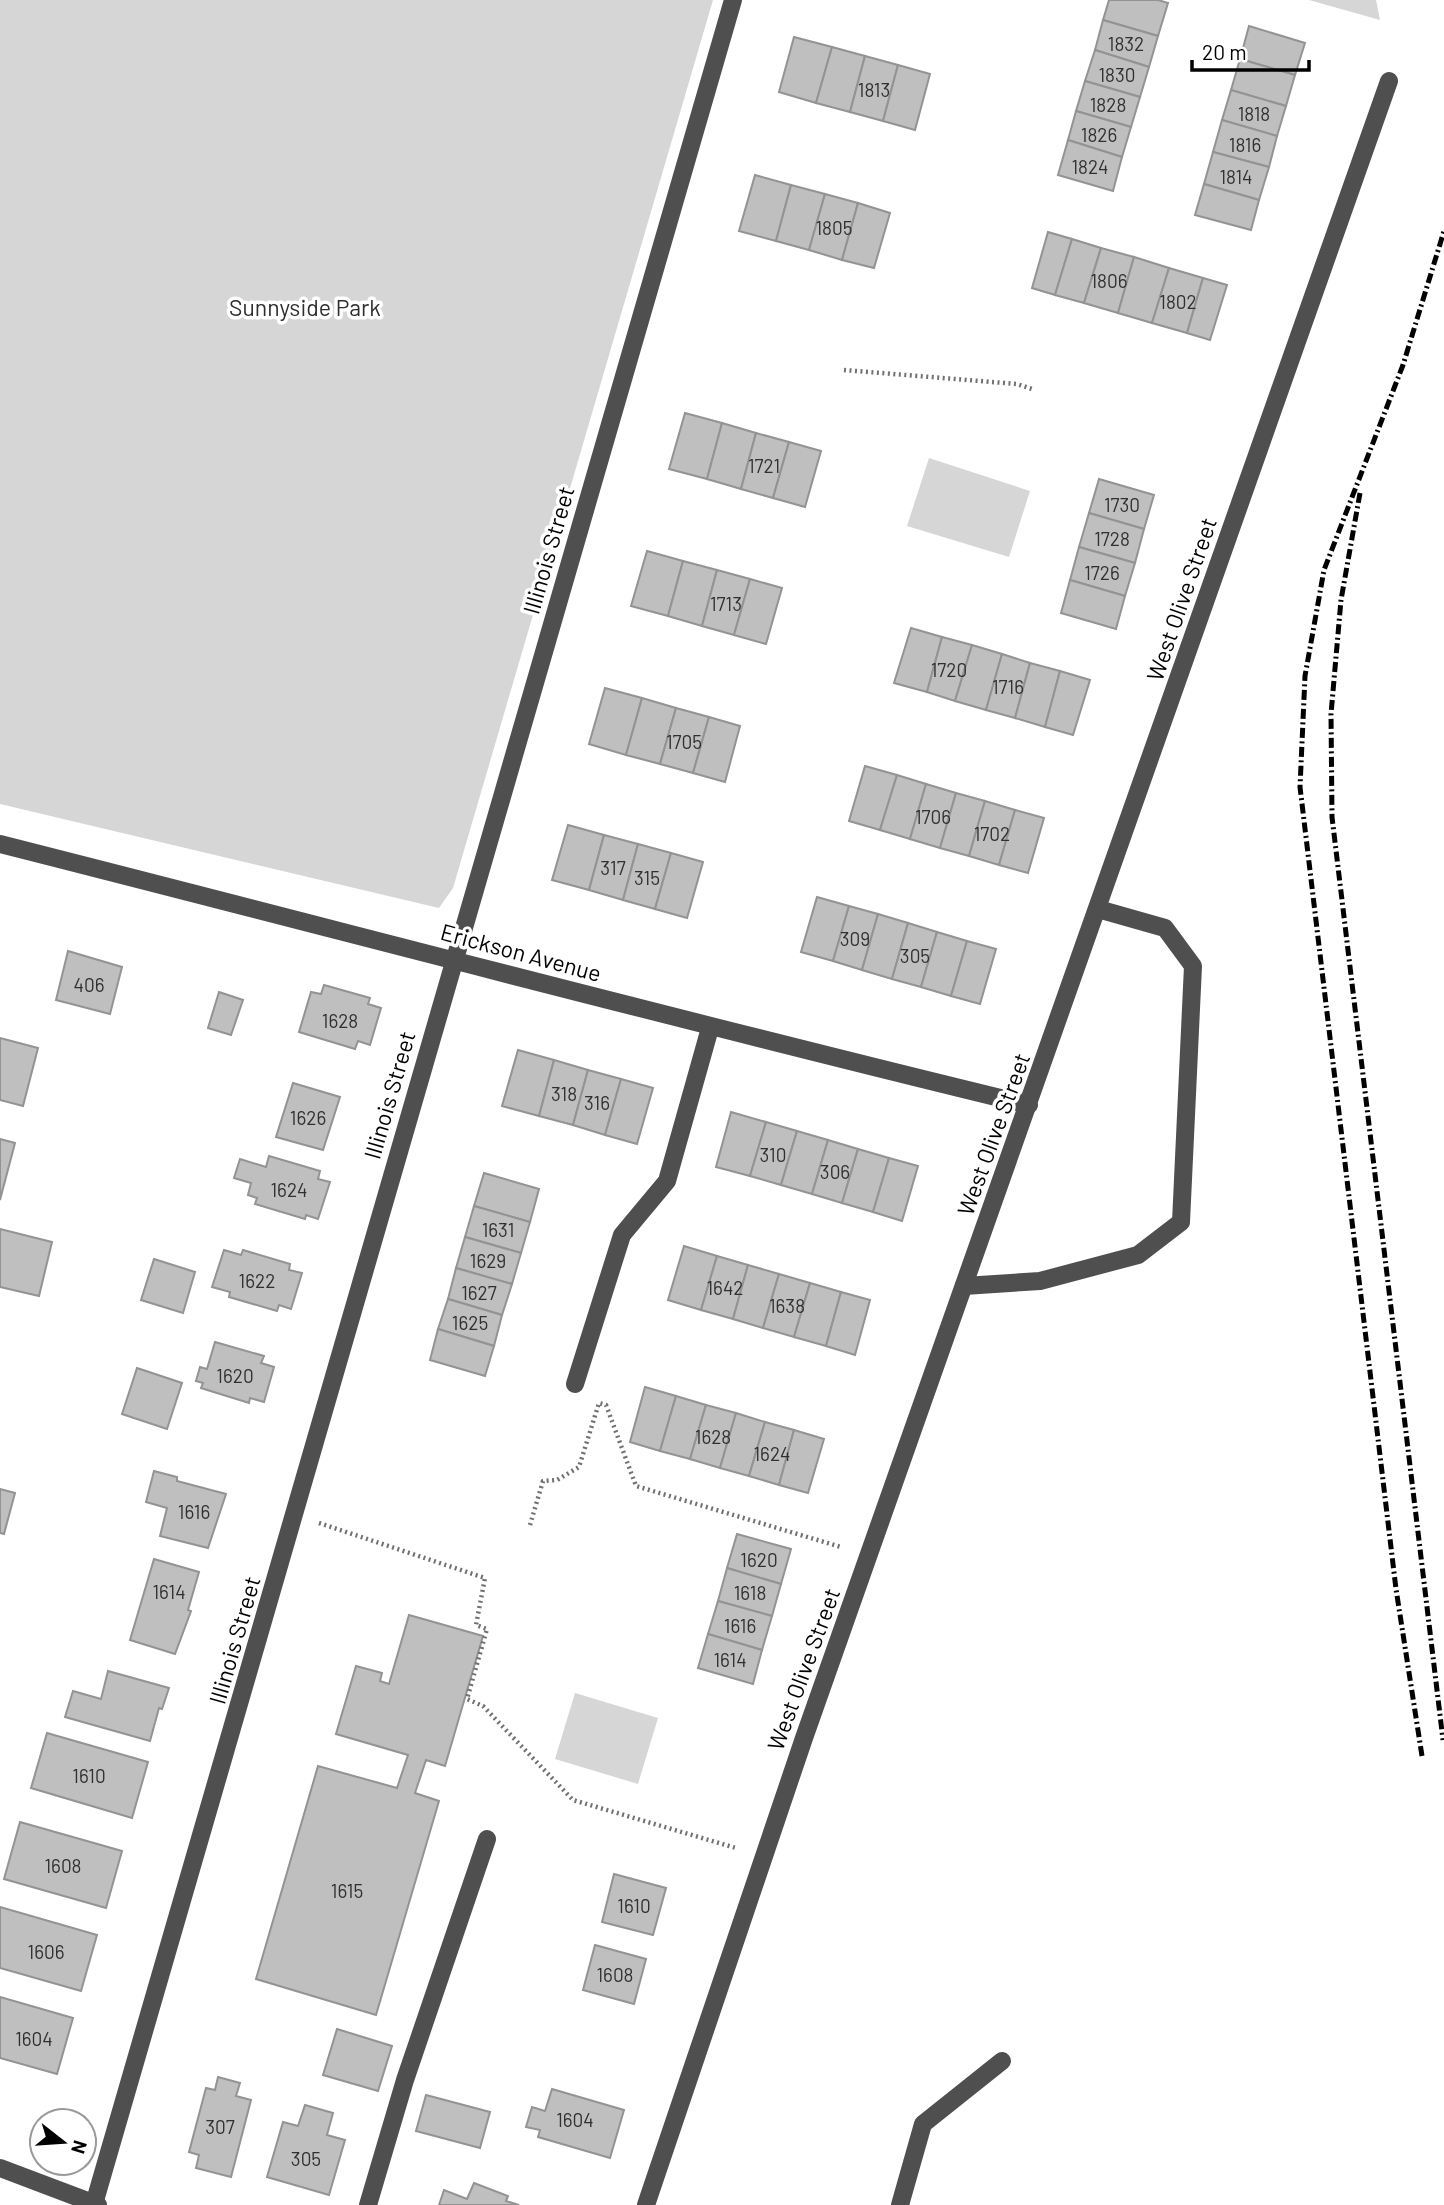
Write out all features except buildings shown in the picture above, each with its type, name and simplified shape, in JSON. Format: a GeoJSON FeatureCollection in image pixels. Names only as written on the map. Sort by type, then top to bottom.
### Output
{"type":"FeatureCollection","features":[{"type":"Feature","properties":{"kind":"street","name":"Illinois Street"},"geometry":{"type":"LineString","coordinates":[[96,2204],[733,0]]}},
{"type":"Feature","properties":{"kind":"street","name":"West Olive Street"},"geometry":{"type":"LineString","coordinates":[[646,2205],[869,1555],[1389,81]]}},
{"type":"Feature","properties":{"kind":"street","name":"Erickson Avenue"},"geometry":{"type":"LineString","coordinates":[[0,844],[455,959],[710,1028],[1029,1105]]}},
{"type":"Feature","properties":{"kind":"street"},"geometry":{"type":"LineString","coordinates":[[964,1286],[1040,1281],[1138,1255],[1181,1222],[1193,966],[1165,928],[1098,909]]}},
{"type":"Feature","properties":{"kind":"street"},"geometry":{"type":"LineString","coordinates":[[575,1384],[622,1234],[667,1181],[710,1028]]}},
{"type":"Feature","properties":{"kind":"street"},"geometry":{"type":"LineString","coordinates":[[368,2205],[405,2080],[487,1839]]}},
{"type":"Feature","properties":{"kind":"street"},"geometry":{"type":"LineString","coordinates":[[900,2205],[923,2124],[1002,2061]]}},
{"type":"Feature","properties":{"kind":"street"},"geometry":{"type":"LineString","coordinates":[[0,2168],[96,2204]]}},
{"type":"Feature","properties":{"kind":"path"},"geometry":{"type":"LineString","coordinates":[[844,370],[1017,384],[1032,389]]}},
{"type":"Feature","properties":{"kind":"path"},"geometry":{"type":"LineString","coordinates":[[530,1525],[543,1480],[557,1480],[579,1467],[599,1403],[607,1405],[636,1486],[869,1555]]}},
{"type":"Feature","properties":{"kind":"path"},"geometry":{"type":"LineString","coordinates":[[295,1515],[485,1578],[476,1625],[487,1629],[467,1699],[483,1706],[573,1800],[764,1857]]}},
{"type":"Feature","properties":{"kind":"green space","name":"Sunnyside Park"},"geometry":{"type":"Polygon","coordinates":[[[0,0],[713,0],[453,888],[439,908],[0,804],[0,0]]]}},
{"type":"Feature","properties":{"kind":"green space"},"geometry":{"type":"Polygon","coordinates":[[[1309,0],[1376,0],[1380,20],[1309,0]]]}},
{"type":"Feature","properties":{"kind":"green space"},"geometry":{"type":"Polygon","coordinates":[[[929,458],[1030,491],[1009,557],[907,526],[929,458]]]}},
{"type":"Feature","properties":{"kind":"green space"},"geometry":{"type":"Polygon","coordinates":[[[575,1693],[658,1718],[638,1784],[555,1759],[575,1693]]]}},
{"type":"Feature","properties":{"kind":"railway"},"geometry":{"type":"LineString","coordinates":[[1422,1756],[1396,1589],[1300,787],[1305,676],[1324,570],[1403,365],[1444,231]]}},
{"type":"Feature","properties":{"kind":"railway"},"geometry":{"type":"LineString","coordinates":[[1360,493],[1341,600],[1331,714],[1332,817],[1443,1740]]}}]}
